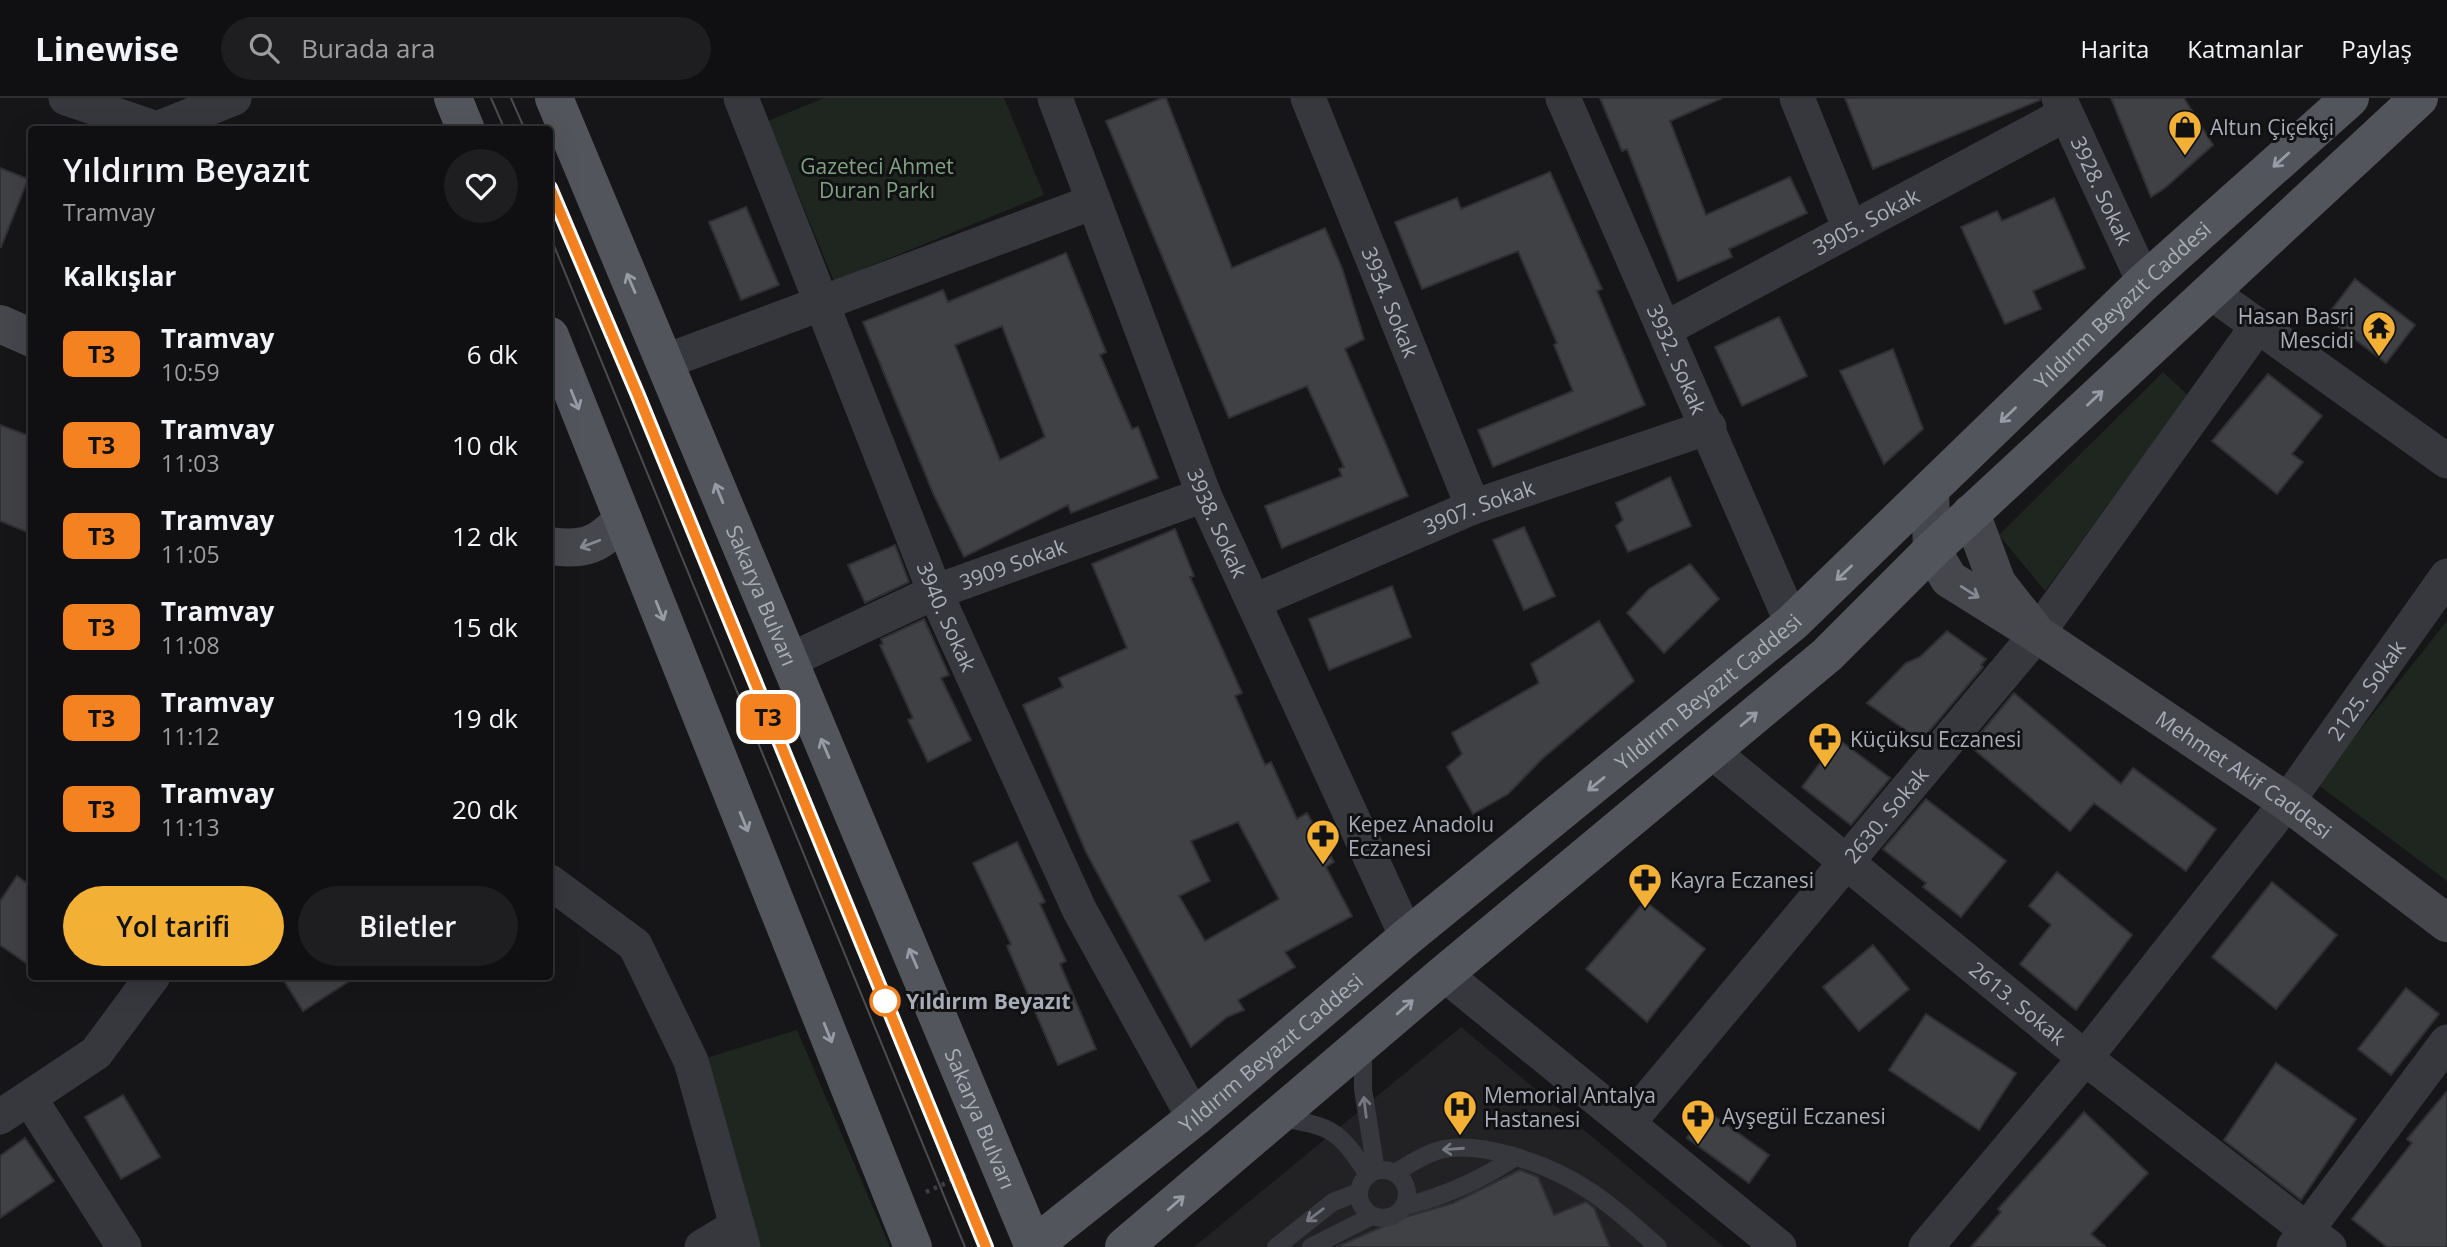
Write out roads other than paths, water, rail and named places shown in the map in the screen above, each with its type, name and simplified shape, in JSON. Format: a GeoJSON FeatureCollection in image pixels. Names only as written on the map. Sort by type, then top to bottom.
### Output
{"type":"FeatureCollection","features":[{"type":"Feature","properties":{"kind":"main road"},"geometry":{"type":"LineString","coordinates":[[453,98],[464,126]]}},
{"type":"Feature","properties":{"kind":"main road","name":"Sakarya Bulvarı"},"geometry":{"type":"LineString","coordinates":[[554,98],[1033,1247]]}},
{"type":"Feature","properties":{"kind":"main road","name":"Yıldırım Beyazıt Caddesi"},"geometry":{"type":"LineString","coordinates":[[1033,1247],[1194,1118],[1407,937],[1792,623],[2144,282],[2350,98]]}},
{"type":"Feature","properties":{"kind":"main road"},"geometry":{"type":"LineString","coordinates":[[1125,1247],[1444,974],[1826,654],[1971,513],[2419,98]]}},
{"type":"Feature","properties":{"kind":"main road"},"geometry":{"type":"LineString","coordinates":[[553,343],[913,1247]]}},
{"type":"Feature","properties":{"kind":"street"},"geometry":{"type":"LineString","coordinates":[[66,98],[148,126]]}},
{"type":"Feature","properties":{"kind":"street"},"geometry":{"type":"LineString","coordinates":[[164,126],[234,98]]}},
{"type":"Feature","properties":{"kind":"street","name":"3940. Sokak"},"geometry":{"type":"LineString","coordinates":[[741,98],[935,592],[1079,909],[1194,1118]]}},
{"type":"Feature","properties":{"kind":"street","name":"3938. Sokak"},"geometry":{"type":"LineString","coordinates":[[1055,98],[1204,495],[1255,601],[1407,937]]}},
{"type":"Feature","properties":{"kind":"street","name":"3934. Sokak"},"geometry":{"type":"LineString","coordinates":[[1308,98],[1473,507]]}},
{"type":"Feature","properties":{"kind":"street","name":"3932. Sokak"},"geometry":{"type":"LineString","coordinates":[[1563,98],[1709,427],[1792,623]]}},
{"type":"Feature","properties":{"kind":"street"},"geometry":{"type":"LineString","coordinates":[[1797,98],[1850,229]]}},
{"type":"Feature","properties":{"kind":"street","name":"3905. Sokak"},"geometry":{"type":"LineString","coordinates":[[1665,329],[1850,229],[2062,106]]}},
{"type":"Feature","properties":{"kind":"street","name":"3928. Sokak"},"geometry":{"type":"LineString","coordinates":[[2062,106],[2144,282]]}},
{"type":"Feature","properties":{"kind":"street"},"geometry":{"type":"LineString","coordinates":[[664,362],[824,305],[1093,202]]}},
{"type":"Feature","properties":{"kind":"street"},"geometry":{"type":"LineString","coordinates":[[2209,291],[2447,461]]}},
{"type":"Feature","properties":{"kind":"street"},"geometry":{"type":"LineString","coordinates":[[0,324],[28,336]]}},
{"type":"Feature","properties":{"kind":"street","name":"2630. Sokak"},"geometry":{"type":"LineString","coordinates":[[1628,1123],[2037,634],[2257,327]]}},
{"type":"Feature","properties":{"kind":"street","name":"3907. Sokak"},"geometry":{"type":"LineString","coordinates":[[1255,601],[1473,507],[1709,427]]}},
{"type":"Feature","properties":{"kind":"street"},"geometry":{"type":"LineString","coordinates":[[1930,491],[1932,550]]}},
{"type":"Feature","properties":{"kind":"street","name":"3909 Sokak"},"geometry":{"type":"LineString","coordinates":[[788,661],[935,592],[1204,495]]}},
{"type":"Feature","properties":{"kind":"street"},"geometry":{"type":"LineString","coordinates":[[1971,513],[1997,583],[2037,634]]}},
{"type":"Feature","properties":{"kind":"street"},"geometry":{"type":"LineString","coordinates":[[553,546],[572,549],[595,545],[624,519]]}},
{"type":"Feature","properties":{"kind":"street","name":"Mehmet Akif Caddesi"},"geometry":{"type":"LineString","coordinates":[[1932,550],[1949,579],[2037,634],[2287,802],[2447,923]]}},
{"type":"Feature","properties":{"kind":"street","name":"2125. Sokak"},"geometry":{"type":"LineString","coordinates":[[1926,1247],[2085,1058],[2287,802],[2447,576]]}},
{"type":"Feature","properties":{"kind":"street","name":"2613. Sokak"},"geometry":{"type":"LineString","coordinates":[[1711,751],[2310,1241]]}},
{"type":"Feature","properties":{"kind":"street"},"geometry":{"type":"LineString","coordinates":[[553,883],[635,945],[691,1061],[740,1236],[702,1247]]}},
{"type":"Feature","properties":{"kind":"street"},"geometry":{"type":"LineString","coordinates":[[1444,974],[1779,1247]]}},
{"type":"Feature","properties":{"kind":"street"},"geometry":{"type":"LineString","coordinates":[[0,1117],[96,1053],[150,980]]}},
{"type":"Feature","properties":{"kind":"street"},"geometry":{"type":"LineString","coordinates":[[2310,1241],[2447,1042]]}},
{"type":"Feature","properties":{"kind":"street"},"geometry":{"type":"LineString","coordinates":[[30,1099],[124,1247]]}},
{"type":"Feature","properties":{"kind":"lane"},"geometry":{"type":"LineString","coordinates":[[1276,1247],[1333,1202],[1359,1192],[1372,1173],[1363,1089],[1363,1043]]}},
{"type":"Feature","properties":{"kind":"lane"},"geometry":{"type":"LineString","coordinates":[[1276,1117],[1319,1124],[1334,1132],[1372,1173],[1395,1173],[1423,1156],[1444,1149],[1495,1150],[1557,1170],[1611,1204],[1658,1247]]}},
{"type":"Feature","properties":{"kind":"lane"},"geometry":{"type":"LineString","coordinates":[[1359,1192],[1365,1210],[1381,1219],[1440,1198],[1493,1172],[1516,1157]]}},
{"type":"Feature","properties":{"kind":"lane"},"geometry":{"type":"LineString","coordinates":[[1395,1173],[1407,1187],[1402,1213]]}},
{"type":"Feature","properties":{"kind":"lane"},"geometry":{"type":"LineString","coordinates":[[1311,1247],[1372,1216]]}},
{"type":"Feature","properties":{"kind":"tram line"},"geometry":{"type":"LineString","coordinates":[[491,98],[503,126]]}},
{"type":"Feature","properties":{"kind":"tram line"},"geometry":{"type":"LineString","coordinates":[[511,98],[523,126]]}},
{"type":"Feature","properties":{"kind":"tram line"},"geometry":{"type":"LineString","coordinates":[[553,195],[986,1247]]}},
{"type":"Feature","properties":{"kind":"tram line","name":"T3"},"geometry":{"type":"LineString","coordinates":[[553,195],[637,393],[807,815],[986,1247]]}},
{"type":"Feature","properties":{"kind":"tram line"},"geometry":{"type":"LineString","coordinates":[[553,243],[965,1247]]}},
{"type":"Feature","properties":{"kind":"place","name":"Altun Çiçekçi"},"geometry":{"type":"Point","coordinates":[2185,157]}},
{"type":"Feature","properties":{"kind":"place","name":"Hasan Basri Mescidi"},"geometry":{"type":"Point","coordinates":[2379,358]}},
{"type":"Feature","properties":{"kind":"place","name":"Küçüksu Eczanesi"},"geometry":{"type":"Point","coordinates":[1825,769]}},
{"type":"Feature","properties":{"kind":"place","name":"Kepez Anadolu Eczanesi"},"geometry":{"type":"Point","coordinates":[1323,866]}},
{"type":"Feature","properties":{"kind":"place","name":"Kayra Eczanesi"},"geometry":{"type":"Point","coordinates":[1645,910]}},
{"type":"Feature","properties":{"kind":"place","name":"Yıldırım Beyazıt"},"geometry":{"type":"Point","coordinates":[885,1001]}},
{"type":"Feature","properties":{"kind":"place","name":"Memorial Antalya Hastanesi"},"geometry":{"type":"Point","coordinates":[1460,1137]}},
{"type":"Feature","properties":{"kind":"place","name":"Ayşegül Eczanesi"},"geometry":{"type":"Point","coordinates":[1698,1146]}},
{"type":"Feature","properties":{"kind":"park label","name":"Gazeteci Ahmet Duran Parkı"},"geometry":{"type":"Point","coordinates":[877,178]}}]}
